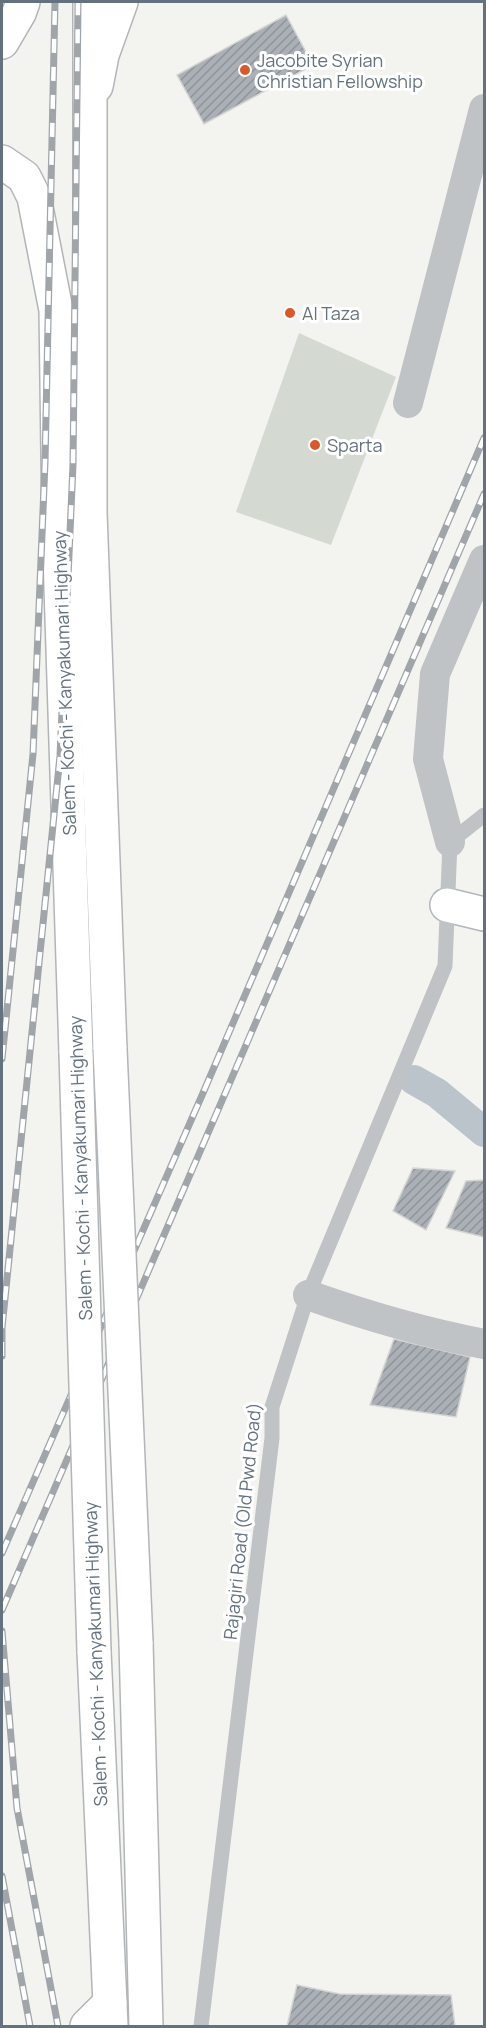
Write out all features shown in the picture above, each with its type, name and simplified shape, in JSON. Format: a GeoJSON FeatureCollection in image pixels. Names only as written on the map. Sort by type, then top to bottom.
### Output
{"type":"FeatureCollection","features":[{"type":"Feature","properties":{"kind":"main road"},"geometry":{"type":"LineString","coordinates":[[2,42],[23,2]]}},
{"type":"Feature","properties":{"kind":"main road"},"geometry":{"type":"LineString","coordinates":[[90,2],[90,116]]}},
{"type":"Feature","properties":{"kind":"main road"},"geometry":{"type":"LineString","coordinates":[[90,116],[102,55],[121,2]]}},
{"type":"Feature","properties":{"kind":"main road","name":"Salem - Kochi - Kanyakumari Highway"},"geometry":{"type":"LineString","coordinates":[[90,116],[90,513],[110,1049],[136,1642],[146,2026]]}},
{"type":"Feature","properties":{"kind":"main road","name":"Salem - Kochi - Kanyakumari Highway"},"geometry":{"type":"LineString","coordinates":[[2,162],[24,177],[34,197],[56,310],[59,525],[94,1651],[103,2019]]}},
{"type":"Feature","properties":{"kind":"main road"},"geometry":{"type":"LineString","coordinates":[[71,900],[105,896]]}},
{"type":"Feature","properties":{"kind":"main road"},"geometry":{"type":"LineString","coordinates":[[447,905],[484,914]]}},
{"type":"Feature","properties":{"kind":"street"},"geometry":{"type":"LineString","coordinates":[[408,403],[484,109]]}},
{"type":"Feature","properties":{"kind":"street"},"geometry":{"type":"LineString","coordinates":[[450,842],[428,759],[435,674],[484,560]]}},
{"type":"Feature","properties":{"kind":"street"},"geometry":{"type":"LineString","coordinates":[[308,1295],[426,1333],[484,1344]]}},
{"type":"Feature","properties":{"kind":"lane"},"geometry":{"type":"LineString","coordinates":[[450,842],[484,815]]}},
{"type":"Feature","properties":{"kind":"lane","name":"Rajagiri Road (Old Pwd Road)"},"geometry":{"type":"LineString","coordinates":[[201,2026],[270,1459],[272,1407],[308,1295],[445,966],[450,842]]}},
{"type":"Feature","properties":{"kind":"shaded area","name":"Sparta"},"geometry":{"type":"Polygon","coordinates":[[[299,333],[396,377],[331,545],[236,512],[299,333]]]}},
{"type":"Feature","properties":{"kind":"building","name":"Jacobite Syrian Christian Fellowship"},"geometry":{"type":"Polygon","coordinates":[[[286,15],[313,65],[204,124],[177,75],[286,15]]]}},
{"type":"Feature","properties":{"kind":"building"},"geometry":{"type":"Polygon","coordinates":[[[413,1168],[455,1171],[426,1230],[393,1211],[413,1168]]]}},
{"type":"Feature","properties":{"kind":"building"},"geometry":{"type":"Polygon","coordinates":[[[484,1180],[484,1237],[446,1228],[466,1181],[484,1180]]]}},
{"type":"Feature","properties":{"kind":"building"},"geometry":{"type":"Polygon","coordinates":[[[394,1339],[470,1357],[456,1417],[370,1405],[394,1339]]]}},
{"type":"Feature","properties":{"kind":"building"},"geometry":{"type":"Polygon","coordinates":[[[297,1985],[340,1994],[451,1995],[455,2026],[287,2026],[297,1985]]]}},
{"type":"Feature","properties":{"kind":"waterway"},"geometry":{"type":"LineString","coordinates":[[414,1080],[437,1093],[484,1132]]}},
{"type":"Feature","properties":{"kind":"railway"},"geometry":{"type":"LineString","coordinates":[[2,1059],[33,754],[45,462],[55,2]]}},
{"type":"Feature","properties":{"kind":"railway"},"geometry":{"type":"LineString","coordinates":[[2,1356],[2,1328],[60,756],[73,465],[78,2]]}},
{"type":"Feature","properties":{"kind":"railway"},"geometry":{"type":"LineString","coordinates":[[2,1553],[203,1093],[484,438]]}},
{"type":"Feature","properties":{"kind":"railway"},"geometry":{"type":"LineString","coordinates":[[2,1610],[484,494]]}},
{"type":"Feature","properties":{"kind":"railway"},"geometry":{"type":"LineString","coordinates":[[2,1631],[17,1808],[58,2026]]}},
{"type":"Feature","properties":{"kind":"railway"},"geometry":{"type":"LineString","coordinates":[[2,1876],[30,2026]]}},
{"type":"Feature","properties":{"kind":"place","name":"Jacobite Syrian Christian Fellowship"},"geometry":{"type":"Point","coordinates":[245,70]}},
{"type":"Feature","properties":{"kind":"place","name":"Al Taza"},"geometry":{"type":"Point","coordinates":[290,313]}},
{"type":"Feature","properties":{"kind":"place","name":"Sparta"},"geometry":{"type":"Point","coordinates":[315,445]}}]}
